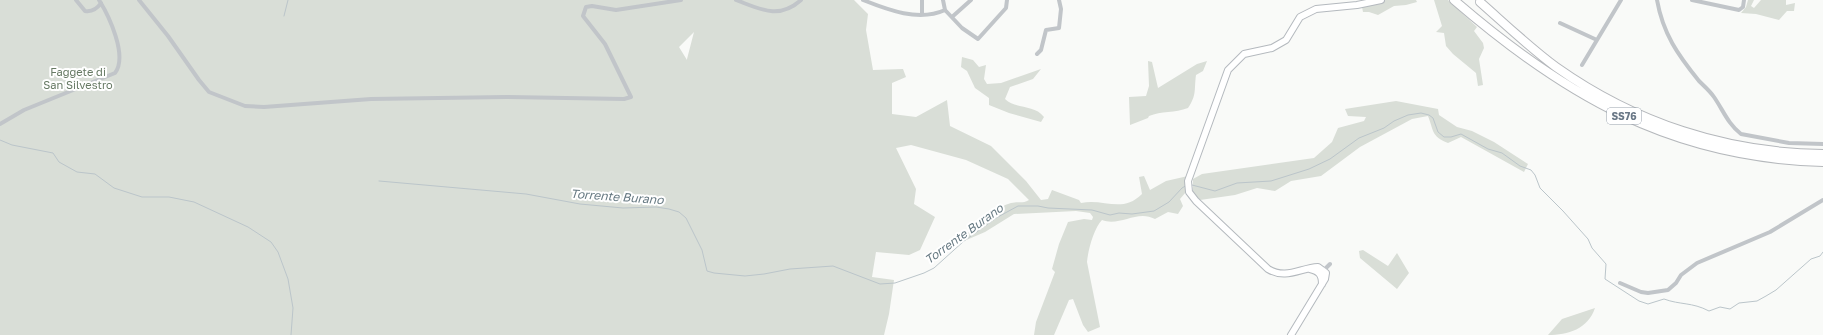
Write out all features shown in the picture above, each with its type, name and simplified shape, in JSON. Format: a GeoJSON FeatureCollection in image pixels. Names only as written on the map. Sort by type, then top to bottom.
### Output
{"type":"FeatureCollection","features":[{"type":"Feature","properties":{"kind":"highway","name":"SS76"},"geometry":{"type":"LineString","coordinates":[[1454,0],[1541,69],[1600,105],[1637,122],[1683,139],[1744,154],[1801,161],[1823,162]]}},
{"type":"Feature","properties":{"kind":"highway","name":"SS76"},"geometry":{"type":"LineString","coordinates":[[1480,2],[1520,38],[1556,67],[1607,99],[1639,115],[1678,130],[1726,144],[1782,152],[1823,154]]}},
{"type":"Feature","properties":{"kind":"main road"},"geometry":{"type":"LineString","coordinates":[[1291,335],[1326,276],[1318,267],[1279,275],[1268,270],[1196,201],[1189,192],[1188,181],[1228,70],[1244,54],[1272,48],[1286,40],[1300,17],[1316,9],[1357,5],[1381,0]]}},
{"type":"Feature","properties":{"kind":"street"},"geometry":{"type":"LineString","coordinates":[[76,0],[85,11],[88,12],[98,8],[100,2]]}},
{"type":"Feature","properties":{"kind":"street"},"geometry":{"type":"LineString","coordinates":[[139,0],[168,36],[198,80],[209,92],[245,106],[264,107],[371,99],[506,97],[624,99],[631,97],[605,44],[583,16],[586,7],[592,6],[616,10],[681,0]]}},
{"type":"Feature","properties":{"kind":"street"},"geometry":{"type":"LineString","coordinates":[[736,0],[759,10],[770,12],[789,9],[801,0]]}},
{"type":"Feature","properties":{"kind":"street"},"geometry":{"type":"LineString","coordinates":[[863,0],[892,11],[922,15],[932,15],[945,10]]}},
{"type":"Feature","properties":{"kind":"street"},"geometry":{"type":"LineString","coordinates":[[922,0],[922,15]]}},
{"type":"Feature","properties":{"kind":"street"},"geometry":{"type":"LineString","coordinates":[[943,0],[945,10],[962,28],[978,39],[1006,8],[1007,0]]}},
{"type":"Feature","properties":{"kind":"street"},"geometry":{"type":"LineString","coordinates":[[952,17],[971,0]]}},
{"type":"Feature","properties":{"kind":"street"},"geometry":{"type":"LineString","coordinates":[[1037,54],[1041,50],[1046,30],[1059,28],[1061,9],[1059,0]]}},
{"type":"Feature","properties":{"kind":"street"},"geometry":{"type":"LineString","coordinates":[[1582,65],[1621,0]]}},
{"type":"Feature","properties":{"kind":"street"},"geometry":{"type":"LineString","coordinates":[[1657,0],[1660,20],[1679,57],[1714,97],[1729,123],[1736,130],[1741,134],[1789,143],[1823,144]]}},
{"type":"Feature","properties":{"kind":"street"},"geometry":{"type":"LineString","coordinates":[[1692,0],[1739,10],[1744,7],[1744,0]]}},
{"type":"Feature","properties":{"kind":"street"},"geometry":{"type":"LineString","coordinates":[[0,124],[24,110],[115,73],[119,63],[119,47],[100,2]]}},
{"type":"Feature","properties":{"kind":"street"},"geometry":{"type":"LineString","coordinates":[[1560,23],[1597,40]]}},
{"type":"Feature","properties":{"kind":"street"},"geometry":{"type":"LineString","coordinates":[[1620,283],[1648,293],[1668,290],[1682,275],[1697,263],[1770,232],[1823,200]]}},
{"type":"Feature","properties":{"kind":"street"},"geometry":{"type":"LineString","coordinates":[[1322,272],[1330,264]]}},
{"type":"Feature","properties":{"kind":"green space","name":"Faggete di San Silvestro"},"geometry":{"type":"Polygon","coordinates":[[[0,0],[854,0],[868,14],[866,30],[873,70],[903,69],[906,77],[892,83],[892,114],[916,117],[947,100],[950,126],[991,146],[1026,181],[1041,200],[1048,199],[1052,190],[1079,200],[1081,203],[1127,203],[1135,200],[1142,194],[1139,177],[1144,176],[1150,190],[1166,181],[1188,176],[1186,192],[1180,199],[1183,206],[1178,214],[1168,212],[1155,219],[1148,216],[1142,216],[1109,222],[1102,220],[1096,228],[1087,262],[1100,327],[1088,332],[1083,325],[1073,299],[1069,300],[1054,335],[1034,335],[1036,322],[1055,272],[1052,269],[1059,244],[1068,222],[1084,219],[1092,220],[1093,217],[1090,213],[1076,211],[1014,214],[985,232],[964,241],[960,235],[975,229],[1001,207],[1011,203],[1029,200],[1008,179],[966,160],[911,145],[896,148],[916,189],[914,204],[935,217],[920,250],[909,255],[876,252],[872,277],[894,280],[884,335],[0,335],[0,0]],[[694,32],[679,47],[687,60],[694,32]]]}},
{"type":"Feature","properties":{"kind":"green space"},"geometry":{"type":"Polygon","coordinates":[[[1385,0],[1416,0],[1417,2],[1394,6],[1378,15],[1363,12],[1362,7],[1385,0]]]}},
{"type":"Feature","properties":{"kind":"green space"},"geometry":{"type":"Polygon","coordinates":[[[1434,0],[1448,0],[1477,27],[1474,31],[1483,43],[1484,48],[1479,59],[1483,85],[1478,86],[1476,73],[1453,54],[1446,46],[1444,33],[1436,32],[1442,26],[1434,0]]]}},
{"type":"Feature","properties":{"kind":"green space"},"geometry":{"type":"Polygon","coordinates":[[[1748,0],[1754,0],[1751,6],[1754,8],[1761,0],[1786,0],[1786,5],[1795,3],[1794,11],[1787,11],[1779,20],[1756,14],[1741,13],[1746,7],[1748,0]]]}},
{"type":"Feature","properties":{"kind":"green space"},"geometry":{"type":"Polygon","coordinates":[[[962,57],[973,60],[979,67],[986,65],[984,79],[987,84],[1001,83],[1041,69],[1033,79],[1010,87],[1005,99],[1015,105],[1030,108],[1040,113],[1044,117],[1041,122],[1009,113],[989,105],[989,98],[975,88],[967,71],[961,67],[962,57]]]}},
{"type":"Feature","properties":{"kind":"green space"},"geometry":{"type":"Polygon","coordinates":[[[1148,61],[1152,62],[1158,88],[1197,64],[1207,61],[1203,71],[1196,75],[1195,92],[1188,108],[1178,111],[1154,114],[1130,125],[1129,97],[1146,96],[1149,86],[1148,61]]]}},
{"type":"Feature","properties":{"kind":"green space"},"geometry":{"type":"Polygon","coordinates":[[[1396,101],[1438,109],[1439,115],[1457,127],[1472,131],[1494,142],[1528,164],[1524,172],[1461,137],[1448,143],[1439,138],[1434,132],[1428,116],[1412,119],[1360,147],[1321,176],[1291,181],[1275,191],[1257,188],[1235,195],[1200,200],[1193,194],[1193,179],[1202,174],[1314,158],[1332,142],[1338,128],[1364,121],[1366,117],[1348,116],[1345,109],[1396,101]]]}},
{"type":"Feature","properties":{"kind":"green space"},"geometry":{"type":"Polygon","coordinates":[[[1363,250],[1388,266],[1397,253],[1409,273],[1397,289],[1360,258],[1359,251],[1363,250]]]}},
{"type":"Feature","properties":{"kind":"green space"},"geometry":{"type":"Polygon","coordinates":[[[1595,308],[1588,321],[1582,326],[1563,334],[1548,335],[1562,319],[1595,308]]]}},
{"type":"Feature","properties":{"kind":"waterway"},"geometry":{"type":"LineString","coordinates":[[284,16],[288,0]]}},
{"type":"Feature","properties":{"kind":"waterway","name":"Torrente Burano"},"geometry":{"type":"LineString","coordinates":[[1192,185],[1215,191],[1237,183],[1271,181],[1309,169],[1330,159],[1359,138],[1384,128],[1394,121],[1408,115],[1421,113],[1429,115],[1433,118],[1438,132],[1444,137],[1451,137],[1461,134],[1488,149],[1502,153],[1520,166],[1531,170],[1535,175],[1540,188],[1588,239],[1592,248],[1606,264],[1605,279],[1639,301],[1648,304],[1664,299],[1697,306],[1709,311],[1720,307],[1730,309],[1739,303],[1757,301],[1776,290],[1811,259],[1820,256],[1823,252]]}},
{"type":"Feature","properties":{"kind":"waterway"},"geometry":{"type":"LineString","coordinates":[[0,140],[12,145],[53,153],[59,162],[77,172],[95,174],[114,188],[142,197],[169,197],[194,202],[248,227],[271,242],[278,252],[288,279],[293,308],[291,335]]}},
{"type":"Feature","properties":{"kind":"waterway","name":"Torrente Burano"},"geometry":{"type":"LineString","coordinates":[[379,181],[526,194],[580,204],[623,208],[656,207],[669,209],[679,212],[686,218],[702,250],[707,271],[745,276],[790,269],[833,266],[880,284],[895,283],[934,268],[964,241],[996,218],[1018,206],[1092,210],[1110,215],[1119,213],[1132,214],[1154,211],[1169,202],[1182,188],[1187,185]]}}]}
